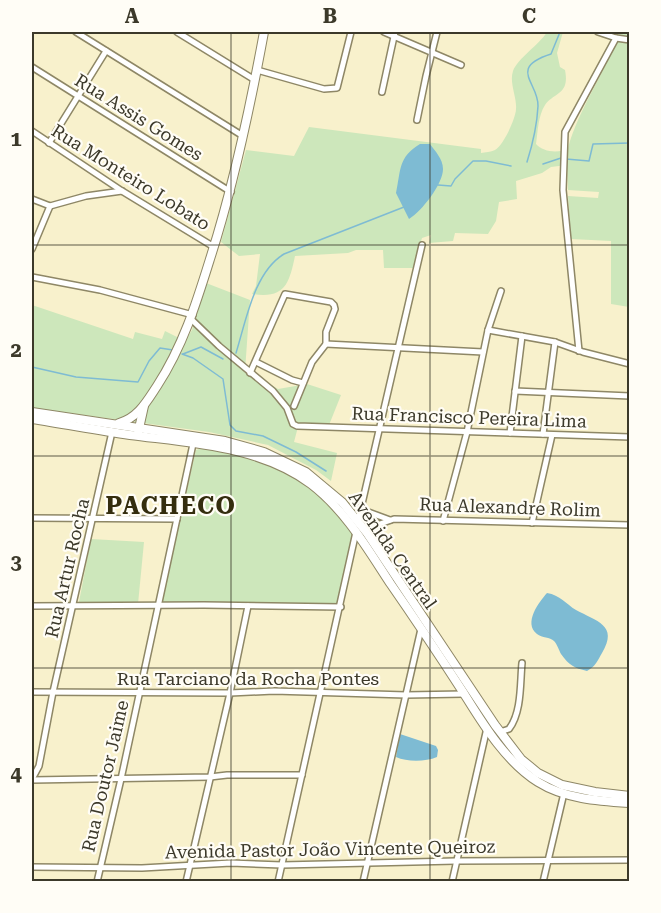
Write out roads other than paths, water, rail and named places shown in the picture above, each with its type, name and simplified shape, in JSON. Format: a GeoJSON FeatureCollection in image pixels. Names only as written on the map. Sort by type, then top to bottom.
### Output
{"type":"FeatureCollection","features":[{"type":"Feature","properties":{"kind":"main road"},"geometry":{"type":"LineString","coordinates":[[114,428],[132,418],[144,405],[173,359],[192,317],[231,192],[264,32]]}},
{"type":"Feature","properties":{"kind":"main road"},"geometry":{"type":"LineString","coordinates":[[138,432],[144,405]]}},
{"type":"Feature","properties":{"kind":"main road","name":"Avenida Central"},"geometry":{"type":"LineString","coordinates":[[32,412],[264,459],[311,484],[331,501],[356,532],[487,728],[512,760],[538,782],[564,794],[630,803]]}},
{"type":"Feature","properties":{"kind":"main road"},"geometry":{"type":"LineString","coordinates":[[142,414],[144,423],[149,429]]}},
{"type":"Feature","properties":{"kind":"main road","name":"Avenida Central"},"geometry":{"type":"LineString","coordinates":[[32,419],[114,428]]}},
{"type":"Feature","properties":{"kind":"main road","name":"Avenida Central"},"geometry":{"type":"LineString","coordinates":[[138,432],[149,429],[241,445],[277,457],[318,480],[342,502],[367,533],[500,732],[521,759],[547,779],[578,790],[630,796]]}},
{"type":"Feature","properties":{"kind":"street"},"geometry":{"type":"LineString","coordinates":[[76,32],[243,136]]}},
{"type":"Feature","properties":{"kind":"street"},"geometry":{"type":"LineString","coordinates":[[257,70],[324,89],[337,88],[351,32]]}},
{"type":"Feature","properties":{"kind":"street"},"geometry":{"type":"LineString","coordinates":[[384,32],[395,34],[461,65]]}},
{"type":"Feature","properties":{"kind":"street"},"geometry":{"type":"LineString","coordinates":[[417,120],[437,32]]}},
{"type":"Feature","properties":{"kind":"street"},"geometry":{"type":"LineString","coordinates":[[598,32],[630,40]]}},
{"type":"Feature","properties":{"kind":"street"},"geometry":{"type":"LineString","coordinates":[[182,33],[255,80]]}},
{"type":"Feature","properties":{"kind":"street"},"geometry":{"type":"LineString","coordinates":[[382,92],[395,34]]}},
{"type":"Feature","properties":{"kind":"street"},"geometry":{"type":"LineString","coordinates":[[579,351],[563,190],[565,132],[616,38]]}},
{"type":"Feature","properties":{"kind":"street"},"geometry":{"type":"LineString","coordinates":[[50,142],[106,51]]}},
{"type":"Feature","properties":{"kind":"street","name":"Rua Assis Gomes"},"geometry":{"type":"LineString","coordinates":[[32,67],[231,192]]}},
{"type":"Feature","properties":{"kind":"street","name":"Rua Monteiro Lobato"},"geometry":{"type":"LineString","coordinates":[[32,131],[122,191],[214,247]]}},
{"type":"Feature","properties":{"kind":"street"},"geometry":{"type":"LineString","coordinates":[[32,199],[50,206],[86,196],[122,191]]}},
{"type":"Feature","properties":{"kind":"street"},"geometry":{"type":"LineString","coordinates":[[32,249],[50,206]]}},
{"type":"Feature","properties":{"kind":"street"},"geometry":{"type":"LineString","coordinates":[[32,233],[37,237]]}},
{"type":"Feature","properties":{"kind":"street"},"geometry":{"type":"LineString","coordinates":[[357,521],[422,245]]}},
{"type":"Feature","properties":{"kind":"street"},"geometry":{"type":"LineString","coordinates":[[32,277],[100,290],[192,317],[250,373],[285,294],[331,302],[335,309],[326,332],[326,344],[312,362],[294,406]]}},
{"type":"Feature","properties":{"kind":"street"},"geometry":{"type":"LineString","coordinates":[[443,520],[467,432],[488,330],[501,291]]}},
{"type":"Feature","properties":{"kind":"street"},"geometry":{"type":"LineString","coordinates":[[488,330],[555,342],[579,351],[630,364]]}},
{"type":"Feature","properties":{"kind":"street"},"geometry":{"type":"LineString","coordinates":[[510,433],[522,336]]}},
{"type":"Feature","properties":{"kind":"street"},"geometry":{"type":"LineString","coordinates":[[543,434],[555,342]]}},
{"type":"Feature","properties":{"kind":"street"},"geometry":{"type":"LineString","coordinates":[[326,344],[483,352]]}},
{"type":"Feature","properties":{"kind":"street"},"geometry":{"type":"LineString","coordinates":[[256,362],[303,383]]}},
{"type":"Feature","properties":{"kind":"street","name":"Rua Francisco Pereira Lima"},"geometry":{"type":"LineString","coordinates":[[250,373],[278,397],[287,408],[293,424],[308,427],[630,437]]}},
{"type":"Feature","properties":{"kind":"street"},"geometry":{"type":"LineString","coordinates":[[515,391],[630,396]]}},
{"type":"Feature","properties":{"kind":"street","name":"Rua Artur Rocha"},"geometry":{"type":"LineString","coordinates":[[32,779],[39,766],[53,692],[114,428]]}},
{"type":"Feature","properties":{"kind":"street"},"geometry":{"type":"LineString","coordinates":[[532,523],[552,435]]}},
{"type":"Feature","properties":{"kind":"street","name":"Rua Doutor Jaime"},"geometry":{"type":"LineString","coordinates":[[97,882],[193,444]]}},
{"type":"Feature","properties":{"kind":"street","name":"Rua Alexandre Rolim"},"geometry":{"type":"LineString","coordinates":[[360,509],[390,520],[630,525]]}},
{"type":"Feature","properties":{"kind":"street"},"geometry":{"type":"LineString","coordinates":[[32,518],[177,519]]}},
{"type":"Feature","properties":{"kind":"street","name":"Rua Alexandre Rolim"},"geometry":{"type":"LineString","coordinates":[[367,533],[390,520]]}},
{"type":"Feature","properties":{"kind":"street"},"geometry":{"type":"LineString","coordinates":[[278,882],[356,532]]}},
{"type":"Feature","properties":{"kind":"street"},"geometry":{"type":"LineString","coordinates":[[32,606],[340,607]]}},
{"type":"Feature","properties":{"kind":"street"},"geometry":{"type":"LineString","coordinates":[[186,882],[248,606]]}},
{"type":"Feature","properties":{"kind":"street"},"geometry":{"type":"LineString","coordinates":[[363,882],[422,629]]}},
{"type":"Feature","properties":{"kind":"street"},"geometry":{"type":"LineString","coordinates":[[500,732],[509,729],[512,725],[520,694],[522,663]]}},
{"type":"Feature","properties":{"kind":"street","name":"Rua Tarciano da Rocha Pontes"},"geometry":{"type":"LineString","coordinates":[[32,692],[321,692],[406,695],[464,693]]}},
{"type":"Feature","properties":{"kind":"street"},"geometry":{"type":"LineString","coordinates":[[452,882],[487,728]]}},
{"type":"Feature","properties":{"kind":"street"},"geometry":{"type":"LineString","coordinates":[[32,779],[302,775]]}},
{"type":"Feature","properties":{"kind":"street"},"geometry":{"type":"LineString","coordinates":[[543,882],[564,794]]}},
{"type":"Feature","properties":{"kind":"street","name":"Avenida Pastor João Vincente Queiroz"},"geometry":{"type":"LineString","coordinates":[[32,867],[630,860]]}},
{"type":"Feature","properties":{"kind":"water"},"geometry":{"type":"Polygon","coordinates":[[[420,144],[430,144],[440,159],[443,169],[440,182],[431,197],[409,219],[396,193],[404,159],[420,144]]]}},
{"type":"Feature","properties":{"kind":"water"},"geometry":{"type":"Polygon","coordinates":[[[547,593],[597,621],[607,630],[607,644],[596,663],[587,671],[569,663],[554,641],[537,634],[533,629],[534,613],[547,593]]]}},
{"type":"Feature","properties":{"kind":"water"},"geometry":{"type":"Polygon","coordinates":[[[400,734],[436,746],[437,757],[416,761],[396,757],[400,734]]]}},
{"type":"Feature","properties":{"kind":"waterway"},"geometry":{"type":"LineString","coordinates":[[527,162],[537,121],[538,106],[528,71],[538,59],[551,54],[560,32]]}},
{"type":"Feature","properties":{"kind":"waterway"},"geometry":{"type":"LineString","coordinates":[[566,159],[589,161],[593,144],[630,143]]}},
{"type":"Feature","properties":{"kind":"waterway"},"geometry":{"type":"LineString","coordinates":[[543,164],[561,158]]}},
{"type":"Feature","properties":{"kind":"waterway"},"geometry":{"type":"LineString","coordinates":[[438,185],[451,186],[473,161],[511,166]]}},
{"type":"Feature","properties":{"kind":"waterway"},"geometry":{"type":"LineString","coordinates":[[236,353],[252,298],[265,273],[274,262],[284,254],[404,207]]}},
{"type":"Feature","properties":{"kind":"waterway"},"geometry":{"type":"LineString","coordinates":[[183,354],[201,347],[223,359]]}},
{"type":"Feature","properties":{"kind":"waterway"},"geometry":{"type":"LineString","coordinates":[[32,367],[76,377],[138,382],[149,361],[160,348],[173,350]]}},
{"type":"Feature","properties":{"kind":"waterway"},"geometry":{"type":"LineString","coordinates":[[182,354],[193,358],[223,379],[230,425],[236,431],[263,436],[296,452],[326,471]]}},
{"type":"Feature","properties":{"kind":"district","name":"PACHECO"},"geometry":{"type":"Point","coordinates":[171,506]}}]}
